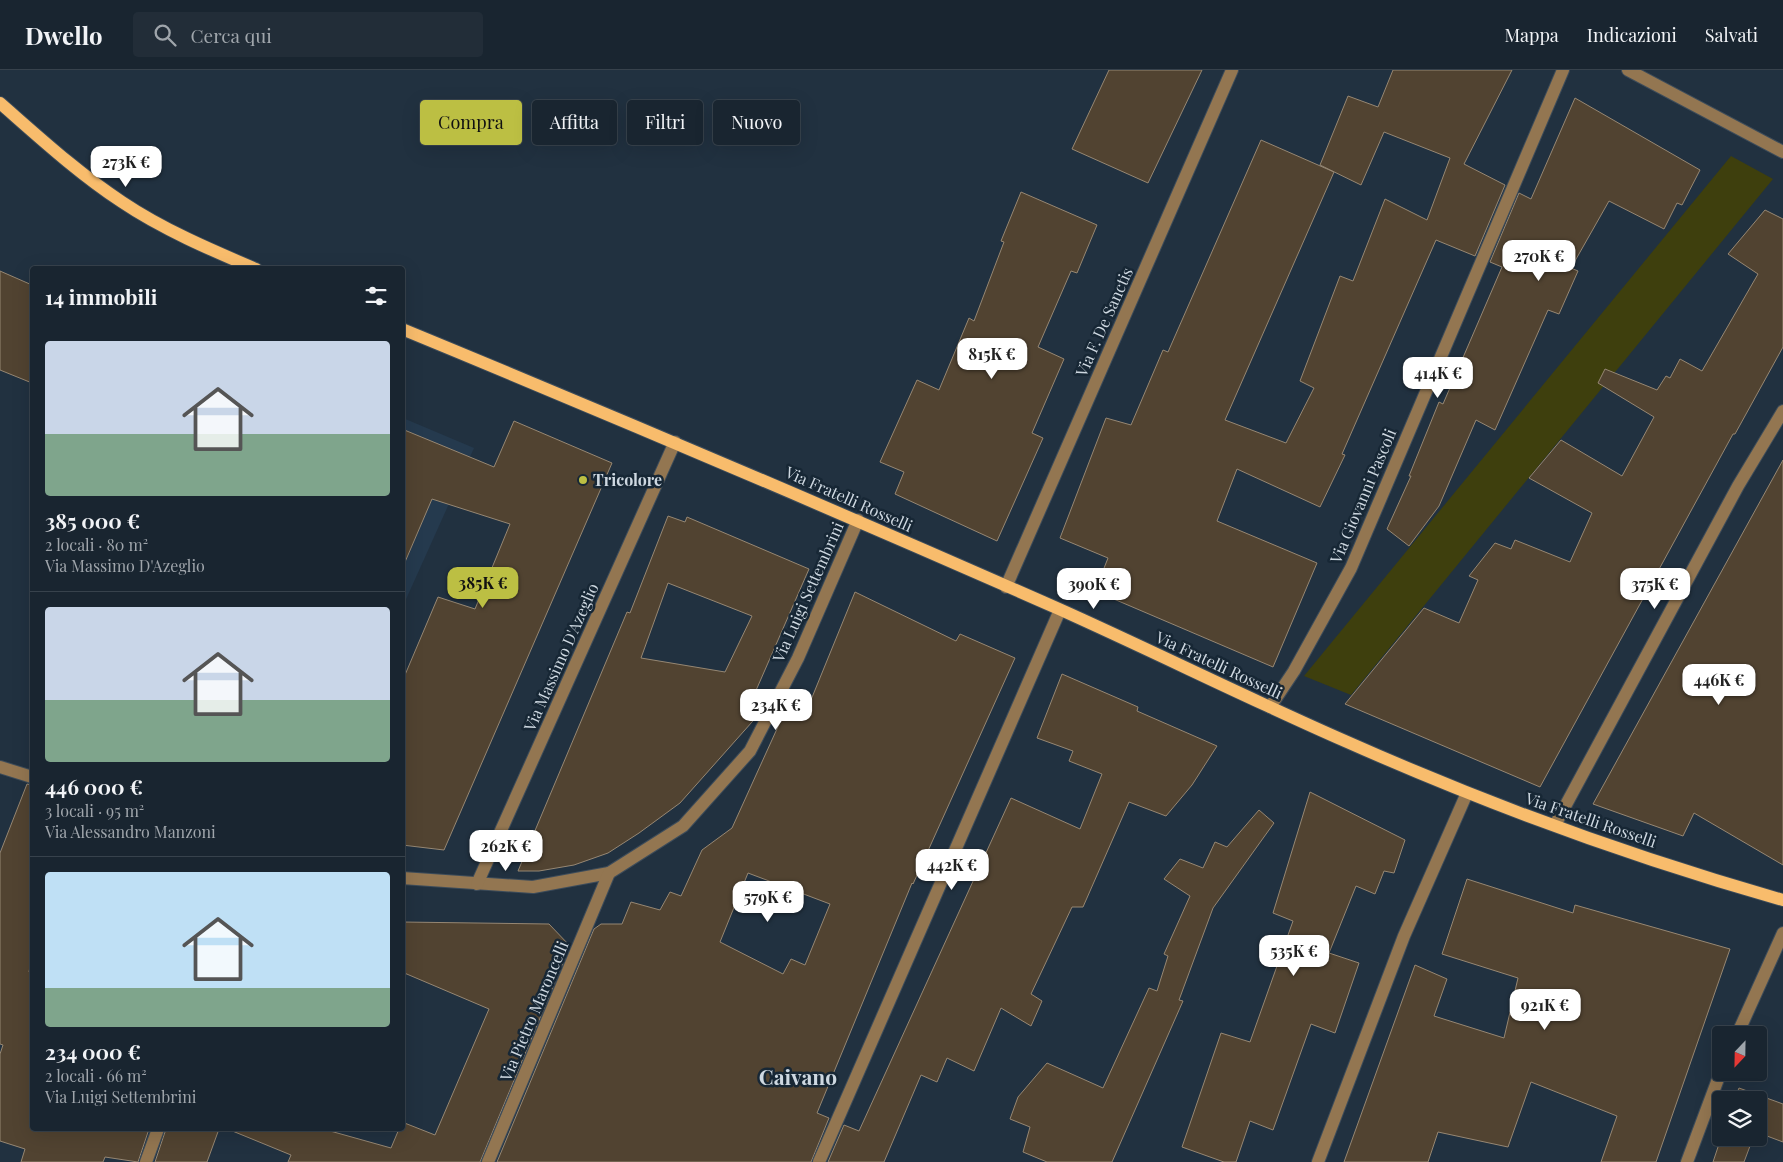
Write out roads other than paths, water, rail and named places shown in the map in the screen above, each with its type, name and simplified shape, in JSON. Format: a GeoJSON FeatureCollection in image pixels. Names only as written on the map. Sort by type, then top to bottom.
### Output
{"type":"FeatureCollection","features":[{"type":"Feature","properties":{"kind":"main road"},"geometry":{"type":"LineString","coordinates":[[0,103],[70,164],[123,203],[212,251],[249,266]]}},
{"type":"Feature","properties":{"kind":"main road","name":"Via Fratelli Rosselli"},"geometry":{"type":"LineString","coordinates":[[405,330],[676,442],[858,520],[1467,793],[1725,884],[1783,900]]}},
{"type":"Feature","properties":{"kind":"street","name":"Via F. De Sanctis"},"geometry":{"type":"LineString","coordinates":[[1006,587],[1232,70]]}},
{"type":"Feature","properties":{"kind":"street","name":"Via Giovanni Pascoli"},"geometry":{"type":"LineString","coordinates":[[1270,706],[1294,672],[1351,568],[1563,70]]}},
{"type":"Feature","properties":{"kind":"street"},"geometry":{"type":"LineString","coordinates":[[1628,70],[1783,152]]}},
{"type":"Feature","properties":{"kind":"street"},"geometry":{"type":"LineString","coordinates":[[1555,825],[1738,486],[1783,411]]}},
{"type":"Feature","properties":{"kind":"street","name":"Via Massimo D'Azeglio"},"geometry":{"type":"LineString","coordinates":[[477,884],[676,442]]}},
{"type":"Feature","properties":{"kind":"street","name":"Via Luigi Settembrini"},"geometry":{"type":"LineString","coordinates":[[405,878],[533,887],[609,873],[683,826],[750,751],[798,658],[858,520]]}},
{"type":"Feature","properties":{"kind":"street"},"geometry":{"type":"LineString","coordinates":[[819,1162],[1060,610]]}},
{"type":"Feature","properties":{"kind":"street"},"geometry":{"type":"LineString","coordinates":[[0,768],[30,776]]}},
{"type":"Feature","properties":{"kind":"street"},"geometry":{"type":"LineString","coordinates":[[1318,1162],[1404,936],[1467,793]]}},
{"type":"Feature","properties":{"kind":"street","name":"Via Pietro Maroncelli"},"geometry":{"type":"LineString","coordinates":[[488,1162],[609,873]]}},
{"type":"Feature","properties":{"kind":"street"},"geometry":{"type":"LineString","coordinates":[[1741,1026],[1783,934]]}},
{"type":"Feature","properties":{"kind":"street"},"geometry":{"type":"LineString","coordinates":[[1687,1162],[1717,1081]]}},
{"type":"Feature","properties":{"kind":"street"},"geometry":{"type":"LineString","coordinates":[[146,1162],[157,1131]]}},
{"type":"Feature","properties":{"kind":"place","name":"Tricolore"},"geometry":{"type":"Point","coordinates":[583,480]}},
{"type":"Feature","properties":{"kind":"district","name":"Caivano"},"geometry":{"type":"Point","coordinates":[798,1078]}}]}
